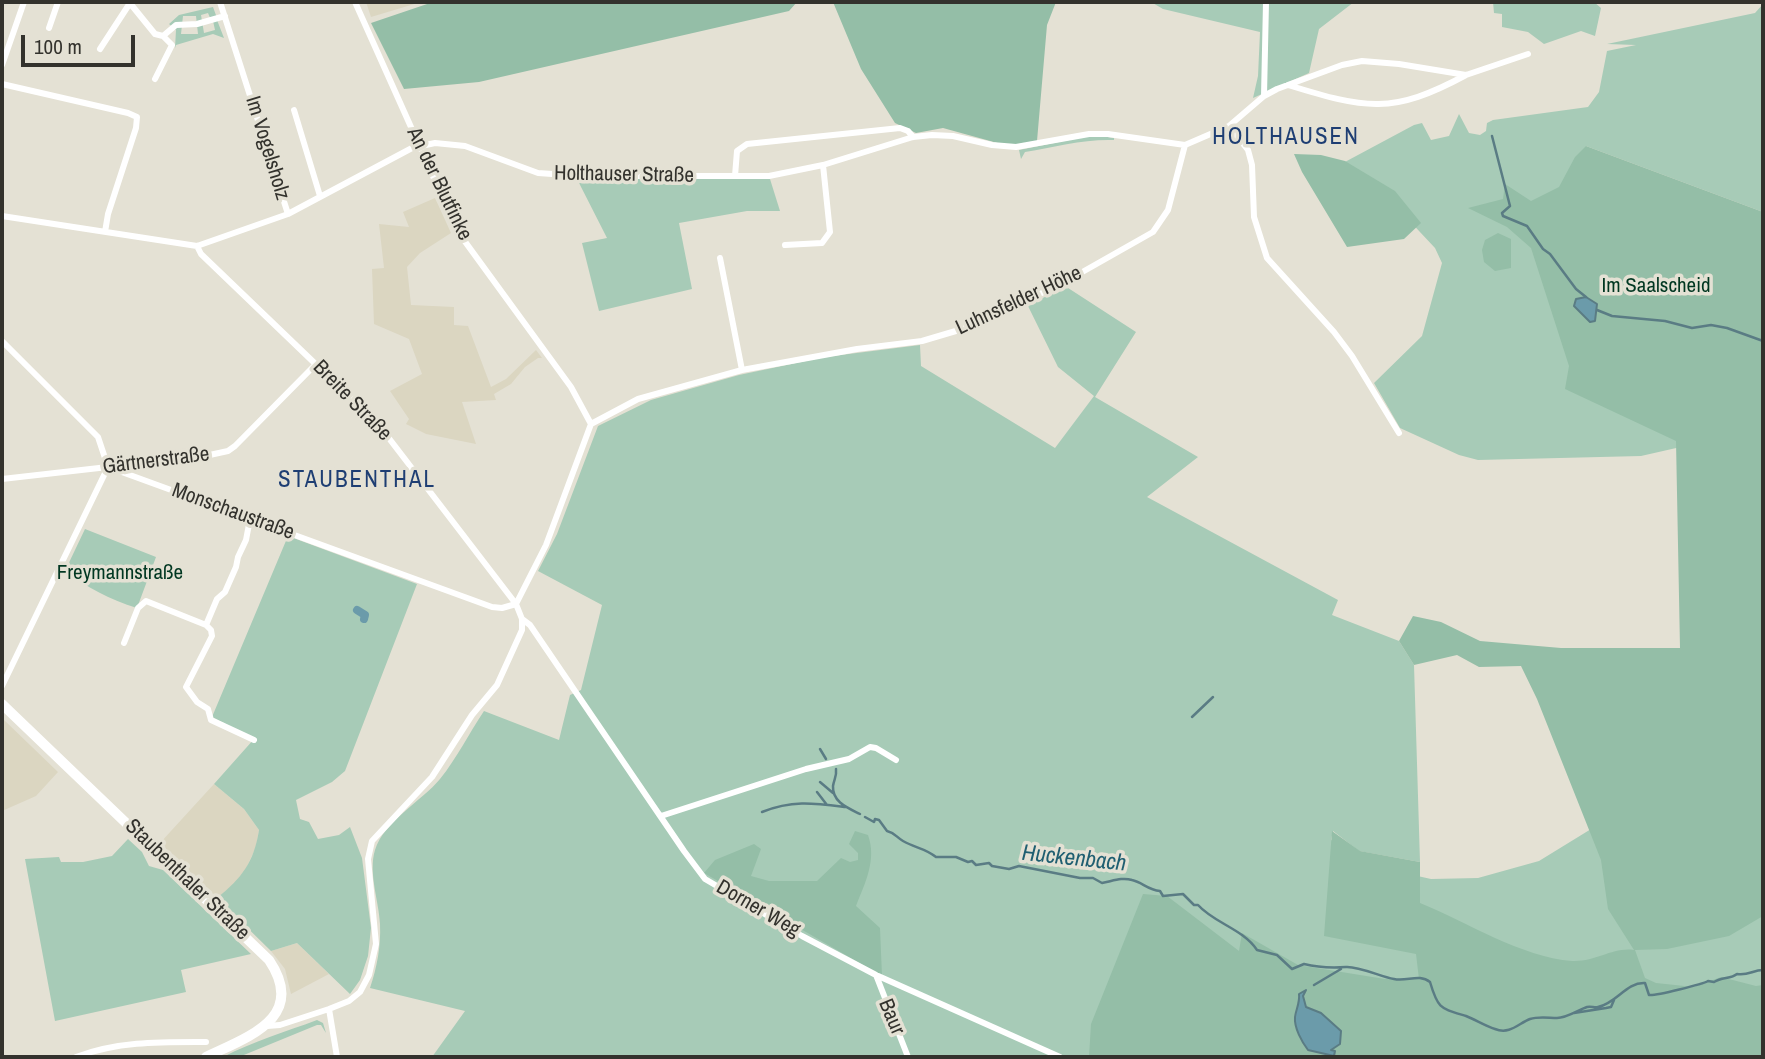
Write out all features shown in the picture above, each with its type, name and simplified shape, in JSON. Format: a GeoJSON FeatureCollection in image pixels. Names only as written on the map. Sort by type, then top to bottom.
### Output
{"type":"FeatureCollection","features":[{"type":"Feature","properties":{"kind":"main road","name":"Staubenthaler Straße"},"geometry":{"type":"LineString","coordinates":[[2,704],[269,960],[277,974],[281,994],[279,1005],[267,1026]]}},
{"type":"Feature","properties":{"kind":"main road"},"geometry":{"type":"LineString","coordinates":[[206,1057],[267,1026]]}},
{"type":"Feature","properties":{"kind":"street"},"geometry":{"type":"LineString","coordinates":[[2,65],[24,2]]}},
{"type":"Feature","properties":{"kind":"street"},"geometry":{"type":"LineString","coordinates":[[49,28],[58,2]]}},
{"type":"Feature","properties":{"kind":"street"},"geometry":{"type":"LineString","coordinates":[[100,49],[130,2],[155,34],[163,36],[172,45],[155,79]]}},
{"type":"Feature","properties":{"kind":"street","name":"Im Vogelsholz"},"geometry":{"type":"LineString","coordinates":[[220,2],[288,214]]}},
{"type":"Feature","properties":{"kind":"street","name":"An der Blutfinke"},"geometry":{"type":"LineString","coordinates":[[355,2],[458,232],[564,377],[590,424]]}},
{"type":"Feature","properties":{"kind":"street"},"geometry":{"type":"LineString","coordinates":[[1264,96],[1266,2]]}},
{"type":"Feature","properties":{"kind":"street"},"geometry":{"type":"LineString","coordinates":[[163,36],[176,25],[197,24],[225,16]]}},
{"type":"Feature","properties":{"kind":"street"},"geometry":{"type":"LineString","coordinates":[[1288,85],[1341,102],[1364,105],[1393,104],[1432,93],[1466,75],[1528,54]]}},
{"type":"Feature","properties":{"kind":"street"},"geometry":{"type":"LineString","coordinates":[[1185,145],[1229,126],[1264,96],[1342,65],[1362,61],[1466,75]]}},
{"type":"Feature","properties":{"kind":"street"},"geometry":{"type":"LineString","coordinates":[[2,84],[137,117],[105,232]]}},
{"type":"Feature","properties":{"kind":"street"},"geometry":{"type":"LineString","coordinates":[[293,110],[320,196]]}},
{"type":"Feature","properties":{"kind":"street"},"geometry":{"type":"LineString","coordinates":[[1229,126],[1248,150],[1252,165],[1254,217],[1267,258],[1353,356],[1399,433]]}},
{"type":"Feature","properties":{"kind":"street","name":"Holthauser Straße"},"geometry":{"type":"LineString","coordinates":[[735,176],[737,151],[747,144],[900,128],[913,137]]}},
{"type":"Feature","properties":{"kind":"street","name":"Holthauser Straße"},"geometry":{"type":"LineString","coordinates":[[194,247],[288,214],[418,145],[449,143],[465,146],[538,173],[735,176],[769,176],[822,165],[913,137],[953,136],[992,145],[1016,147],[1063,138],[1108,134],[1185,145]]}},
{"type":"Feature","properties":{"kind":"street","name":"Luhnsfelder Höhe"},"geometry":{"type":"LineString","coordinates":[[590,424],[638,399],[742,370],[857,349],[922,341],[976,324],[1034,298],[1153,232],[1168,210],[1185,145]]}},
{"type":"Feature","properties":{"kind":"street"},"geometry":{"type":"LineString","coordinates":[[785,245],[822,243],[830,232],[822,165]]}},
{"type":"Feature","properties":{"kind":"street"},"geometry":{"type":"LineString","coordinates":[[2,216],[194,247]]}},
{"type":"Feature","properties":{"kind":"street","name":"Breite Straße"},"geometry":{"type":"LineString","coordinates":[[194,247],[378,424],[516,604],[522,619]]}},
{"type":"Feature","properties":{"kind":"street"},"geometry":{"type":"LineString","coordinates":[[720,258],[742,370]]}},
{"type":"Feature","properties":{"kind":"street"},"geometry":{"type":"LineString","coordinates":[[2,341],[98,437],[108,467],[2,687]]}},
{"type":"Feature","properties":{"kind":"street","name":"Gärtnerstraße"},"geometry":{"type":"LineString","coordinates":[[2,479],[205,456],[228,451],[316,364]]}},
{"type":"Feature","properties":{"kind":"street"},"geometry":{"type":"LineString","coordinates":[[516,604],[546,545],[590,424]]}},
{"type":"Feature","properties":{"kind":"street","name":"Monschaustraße"},"geometry":{"type":"LineString","coordinates":[[108,467],[492,607],[502,608],[516,604]]}},
{"type":"Feature","properties":{"kind":"street"},"geometry":{"type":"LineString","coordinates":[[206,625],[239,561],[250,519]]}},
{"type":"Feature","properties":{"kind":"street"},"geometry":{"type":"LineString","coordinates":[[124,643],[138,608],[146,601],[206,625],[212,636],[186,687],[197,702],[208,709],[211,720],[254,740]]}},
{"type":"Feature","properties":{"kind":"street"},"geometry":{"type":"LineString","coordinates":[[267,1026],[280,1025],[356,997],[369,975],[376,931],[368,859],[372,841],[432,777],[472,715],[497,685],[522,630],[522,619]]}},
{"type":"Feature","properties":{"kind":"street","name":"Dorner Weg"},"geometry":{"type":"LineString","coordinates":[[522,619],[530,625],[705,879],[802,936],[876,975],[1060,1057]]}},
{"type":"Feature","properties":{"kind":"street"},"geometry":{"type":"LineString","coordinates":[[661,816],[806,769],[849,759],[872,747],[896,760]]}},
{"type":"Feature","properties":{"kind":"street","name":"Baur"},"geometry":{"type":"LineString","coordinates":[[876,975],[908,1057]]}},
{"type":"Feature","properties":{"kind":"street"},"geometry":{"type":"LineString","coordinates":[[329,1009],[337,1057]]}},
{"type":"Feature","properties":{"kind":"street"},"geometry":{"type":"LineString","coordinates":[[76,1057],[108,1047],[150,1041],[206,1042]]}},
{"type":"Feature","properties":{"kind":"shaded area"},"geometry":{"type":"Polygon","coordinates":[[[366,2],[421,2],[371,17],[366,2]]]}},
{"type":"Feature","properties":{"kind":"shaded area"},"geometry":{"type":"Polygon","coordinates":[[[435,198],[451,233],[420,253],[407,267],[411,305],[454,307],[454,325],[468,326],[491,387],[506,379],[536,350],[542,358],[525,367],[511,384],[494,394],[496,400],[462,402],[476,444],[426,434],[406,424],[409,419],[390,391],[422,374],[409,339],[374,324],[372,269],[384,268],[379,224],[409,227],[403,212],[435,198]]]}},
{"type":"Feature","properties":{"kind":"shaded area"},"geometry":{"type":"Polygon","coordinates":[[[3,719],[58,772],[36,796],[2,811],[3,719]]]}},
{"type":"Feature","properties":{"kind":"shaded area"},"geometry":{"type":"Polygon","coordinates":[[[214,784],[244,809],[259,830],[256,847],[245,871],[235,884],[217,898],[160,843],[214,784]]]}},
{"type":"Feature","properties":{"kind":"shaded area"},"geometry":{"type":"Polygon","coordinates":[[[297,943],[329,974],[291,994],[285,969],[271,951],[297,943]]]}},
{"type":"Feature","properties":{"kind":"green space"},"geometry":{"type":"Polygon","coordinates":[[[433,2],[797,2],[789,11],[479,82],[404,89],[371,23],[433,2]]]}},
{"type":"Feature","properties":{"kind":"green space"},"geometry":{"type":"Polygon","coordinates":[[[833,2],[1056,2],[1047,25],[1037,141],[1027,144],[1001,144],[943,128],[916,133],[895,123],[861,69],[833,2]]]}},
{"type":"Feature","properties":{"kind":"green space"},"geometry":{"type":"Polygon","coordinates":[[[1151,2],[1354,2],[1319,29],[1309,73],[1253,98],[1258,76],[1260,32],[1163,9],[1151,2]]]}},
{"type":"Feature","properties":{"kind":"green space"},"geometry":{"type":"Polygon","coordinates":[[[1493,2],[1594,2],[1601,8],[1595,36],[1581,31],[1544,44],[1528,32],[1502,27],[1502,14],[1494,13],[1493,2]]]}},
{"type":"Feature","properties":{"kind":"green space"},"geometry":{"type":"Polygon","coordinates":[[[1763,4],[1763,212],[1586,146],[1685,446],[1641,456],[1478,460],[1459,455],[1400,428],[1374,383],[1422,336],[1442,263],[1435,248],[1389,199],[1343,163],[1414,125],[1422,123],[1431,140],[1449,136],[1459,114],[1469,133],[1480,135],[1486,131],[1487,123],[1493,120],[1588,107],[1599,92],[1607,51],[1636,45],[1607,44],[1755,13],[1763,4]]]}},
{"type":"Feature","properties":{"kind":"green space"},"geometry":{"type":"Polygon","coordinates":[[[213,7],[217,18],[211,20],[208,13],[201,15],[204,33],[215,30],[213,21],[217,20],[224,38],[213,34],[176,45],[175,48],[176,30],[169,24],[179,15],[213,7]],[[183,16],[181,34],[198,34],[196,16],[183,16]]]}},
{"type":"Feature","properties":{"kind":"green space"},"geometry":{"type":"Polygon","coordinates":[[[1101,136],[1114,140],[1080,142],[1025,152],[1021,159],[1019,150],[1101,136]]]}},
{"type":"Feature","properties":{"kind":"green space","name":"Im Saalscheid"},"geometry":{"type":"Polygon","coordinates":[[[1586,146],[1763,212],[1763,916],[1729,936],[1667,949],[1635,950],[1645,978],[1656,983],[1694,987],[1721,977],[1756,986],[1763,985],[1763,1057],[1089,1057],[1091,1024],[1143,894],[1167,896],[1239,951],[1242,933],[1298,965],[1385,979],[1419,979],[1416,954],[1324,936],[1332,831],[1360,851],[1420,862],[1420,903],[1514,946],[1572,961],[1634,950],[1608,909],[1601,860],[1537,699],[1521,666],[1479,667],[1457,655],[1414,665],[1399,641],[1413,616],[1441,622],[1480,641],[1561,648],[1680,648],[1676,441],[1565,389],[1569,366],[1531,248],[1507,227],[1468,208],[1503,199],[1505,184],[1531,201],[1559,187],[1575,157],[1586,146]]]}},
{"type":"Feature","properties":{"kind":"green space"},"geometry":{"type":"Polygon","coordinates":[[[1294,154],[1321,155],[1345,161],[1395,191],[1421,223],[1404,239],[1347,247],[1294,154]]]}},
{"type":"Feature","properties":{"kind":"green space"},"geometry":{"type":"Polygon","coordinates":[[[577,179],[770,179],[780,211],[747,211],[679,223],[692,289],[599,311],[582,243],[607,238],[577,179]]]}},
{"type":"Feature","properties":{"kind":"green space"},"geometry":{"type":"Polygon","coordinates":[[[1498,233],[1511,239],[1511,268],[1495,271],[1484,262],[1482,250],[1485,240],[1498,233]]]}},
{"type":"Feature","properties":{"kind":"green space"},"geometry":{"type":"Polygon","coordinates":[[[1065,286],[1136,332],[1095,397],[1198,457],[1147,497],[1338,600],[1332,615],[1399,641],[1414,665],[1420,862],[1359,851],[1333,831],[1331,840],[1395,871],[1431,879],[1478,878],[1539,861],[1609,818],[1763,751],[1763,1057],[432,1057],[465,1011],[370,988],[378,957],[380,932],[373,877],[375,850],[386,830],[440,779],[484,711],[559,740],[570,695],[581,690],[602,605],[538,571],[557,534],[598,426],[651,400],[739,375],[825,357],[920,345],[921,366],[1055,448],[1094,396],[1058,367],[1028,306],[1065,286]]]}},
{"type":"Feature","properties":{"kind":"green space","name":"Freymannstraße"},"geometry":{"type":"Polygon","coordinates":[[[85,529],[156,557],[137,608],[99,592],[65,571],[85,529]]]}},
{"type":"Feature","properties":{"kind":"green space"},"geometry":{"type":"Polygon","coordinates":[[[288,536],[417,584],[345,771],[332,782],[296,800],[300,819],[309,822],[318,839],[339,835],[350,827],[362,858],[371,928],[368,956],[360,980],[350,994],[297,943],[271,951],[217,898],[246,868],[259,830],[244,809],[214,784],[254,739],[212,717],[288,536]]]}},
{"type":"Feature","properties":{"kind":"green space"},"geometry":{"type":"Polygon","coordinates":[[[855,831],[868,835],[871,853],[869,871],[856,906],[880,928],[882,976],[704,873],[715,860],[754,844],[761,849],[751,876],[769,881],[817,881],[841,858],[850,862],[858,860],[858,853],[849,844],[855,831]]]}},
{"type":"Feature","properties":{"kind":"green space"},"geometry":{"type":"Polygon","coordinates":[[[128,839],[142,852],[149,866],[163,870],[251,954],[181,970],[186,992],[55,1021],[25,859],[59,857],[61,862],[83,862],[112,856],[128,839]]]}},
{"type":"Feature","properties":{"kind":"green space"},"geometry":{"type":"Polygon","coordinates":[[[317,1020],[323,1023],[326,1033],[321,1025],[317,1025],[239,1057],[223,1057],[258,1041],[317,1020]]]}},
{"type":"Feature","properties":{"kind":"water"},"geometry":{"type":"Polygon","coordinates":[[[1586,297],[1597,304],[1595,321],[1590,322],[1574,306],[1576,299],[1586,297]]]}},
{"type":"Feature","properties":{"kind":"water"},"geometry":{"type":"Polygon","coordinates":[[[1306,990],[1303,996],[1306,1007],[1321,1013],[1341,1031],[1340,1044],[1331,1050],[1335,1051],[1334,1056],[1308,1050],[1299,1035],[1295,1017],[1299,994],[1306,990]]]}},
{"type":"Feature","properties":{"kind":"waterway"},"geometry":{"type":"LineString","coordinates":[[1492,136],[1510,206],[1502,213],[1503,216],[1527,226],[1576,289],[1586,297]]}},
{"type":"Feature","properties":{"kind":"waterway"},"geometry":{"type":"LineString","coordinates":[[1597,310],[1612,316],[1665,321],[1692,328],[1711,325],[1763,341]]}},
{"type":"Feature","properties":{"kind":"waterway"},"geometry":{"type":"LineString","coordinates":[[357,610],[365,615],[364,619]]}},
{"type":"Feature","properties":{"kind":"waterway"},"geometry":{"type":"LineString","coordinates":[[1192,717],[1213,697]]}},
{"type":"Feature","properties":{"kind":"waterway","name":"Huckenbach"},"geometry":{"type":"LineString","coordinates":[[820,749],[826,759]]}},
{"type":"Feature","properties":{"kind":"waterway","name":"Huckenbach"},"geometry":{"type":"LineString","coordinates":[[836,769],[833,786],[835,796],[842,804],[860,814]]}},
{"type":"Feature","properties":{"kind":"waterway"},"geometry":{"type":"LineString","coordinates":[[820,782],[833,793]]}},
{"type":"Feature","properties":{"kind":"waterway"},"geometry":{"type":"LineString","coordinates":[[817,792],[827,805]]}},
{"type":"Feature","properties":{"kind":"waterway"},"geometry":{"type":"LineString","coordinates":[[762,812],[803,804],[845,807]]}},
{"type":"Feature","properties":{"kind":"waterway","name":"Huckenbach"},"geometry":{"type":"LineString","coordinates":[[865,817],[874,822],[875,819],[879,820],[887,831],[936,857],[956,857],[972,861],[976,865],[989,863],[1009,869],[1019,866],[1093,878],[1102,883],[1128,879],[1160,891],[1163,896],[1183,894],[1194,905],[1198,905],[1244,937],[1257,950],[1277,955],[1292,969],[1304,964],[1351,967],[1394,979],[1426,979],[1441,1006],[1505,1031],[1533,1018],[1561,1018],[1587,1007],[1605,1005],[1638,984],[1645,983],[1649,995],[1653,995],[1763,970]]}},
{"type":"Feature","properties":{"kind":"waterway"},"geometry":{"type":"LineString","coordinates":[[1314,985],[1341,969]]}},
{"type":"Feature","properties":{"kind":"waterway","name":"Huckenbach"},"geometry":{"type":"LineString","coordinates":[[1574,1013],[1611,1007],[1614,1000]]}},
{"type":"Feature","properties":{"kind":"district","name":"HOLTHAUSEN"},"geometry":{"type":"Point","coordinates":[1286,138]}},
{"type":"Feature","properties":{"kind":"district","name":"STAUBENTHAL"},"geometry":{"type":"Point","coordinates":[357,481]}}]}
